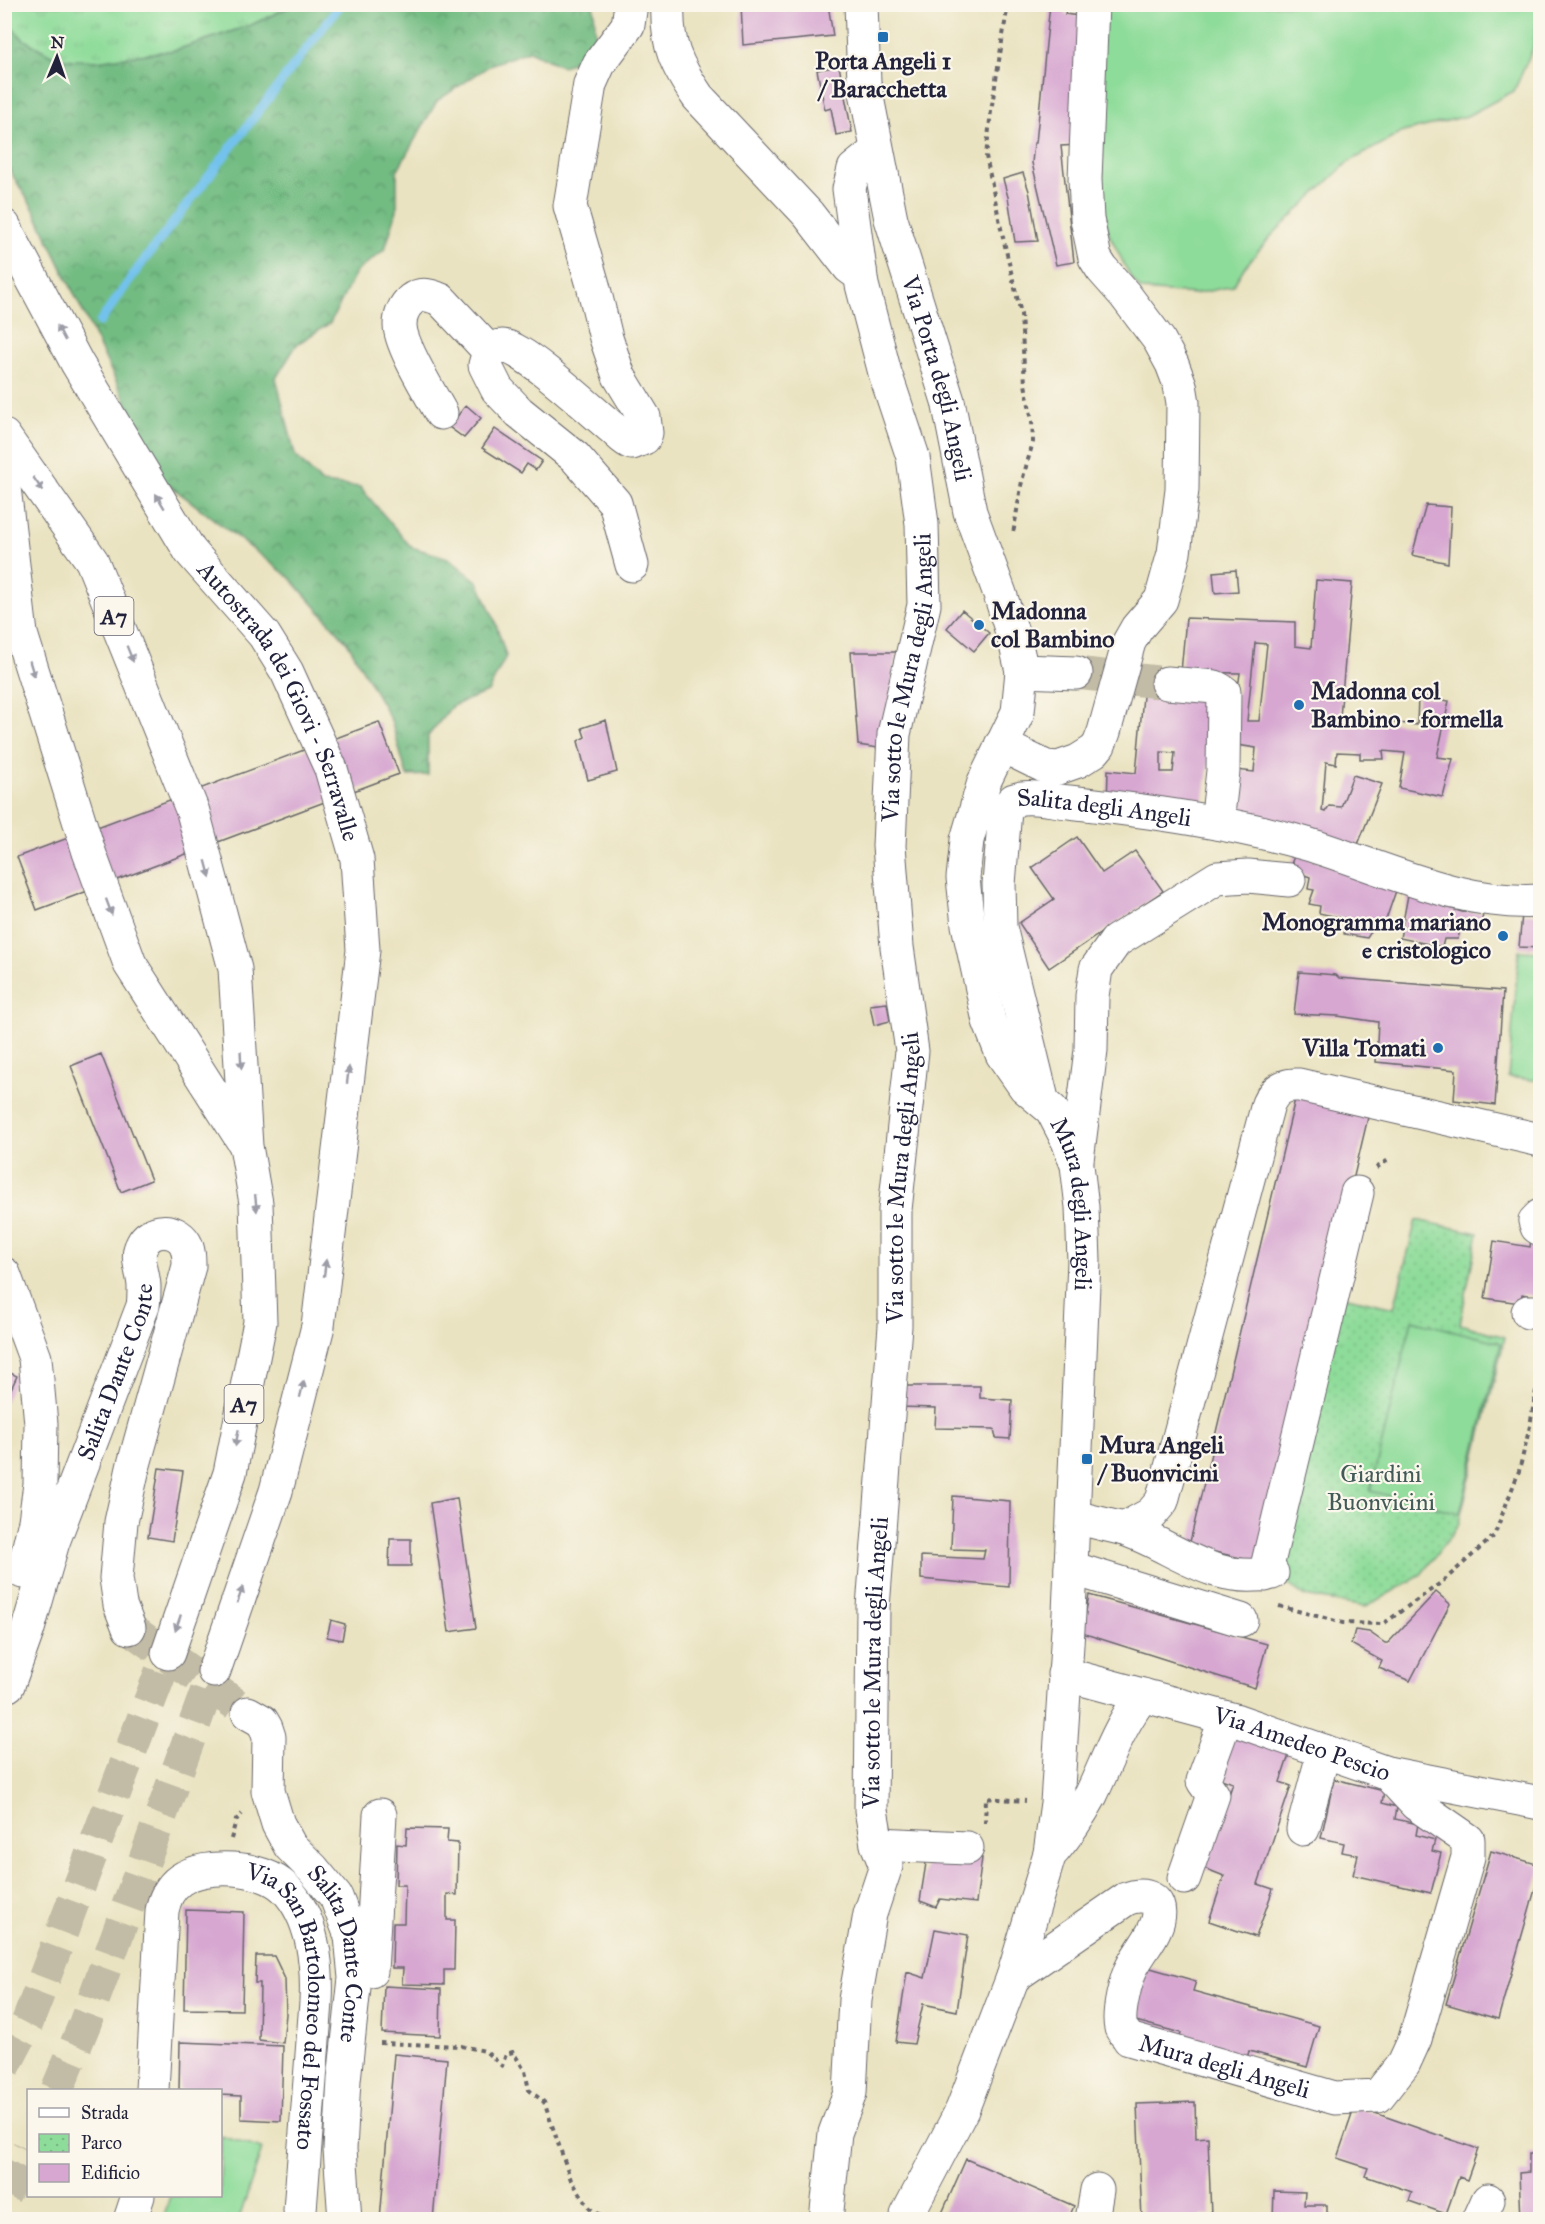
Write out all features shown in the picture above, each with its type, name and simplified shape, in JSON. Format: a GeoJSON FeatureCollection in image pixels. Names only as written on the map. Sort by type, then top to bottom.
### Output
{"type":"FeatureCollection","features":[{"type":"Feature","properties":{"kind":"main road"},"geometry":{"type":"LineString","coordinates":[[631,4],[628,25],[599,64],[590,84],[570,206],[606,339],[619,376],[644,417],[646,432],[644,438],[632,443],[626,441],[519,352],[501,346],[490,352],[486,366],[497,389],[519,412],[575,457],[615,503],[632,565]]}},
{"type":"Feature","properties":{"kind":"main road"},"geometry":{"type":"LineString","coordinates":[[668,4],[670,46],[685,78],[698,97],[808,214],[849,267],[853,270],[860,270]]}},
{"type":"Feature","properties":{"kind":"main road","name":"Via Porta degli Angeli"},"geometry":{"type":"LineString","coordinates":[[861,4],[864,82],[891,219],[948,401],[970,512],[1000,594],[1022,671],[1018,712],[1001,745]]}},
{"type":"Feature","properties":{"kind":"main road"},"geometry":{"type":"LineString","coordinates":[[1001,745],[1046,767],[1058,768],[1078,761],[1099,745],[1129,642],[1137,628],[1161,600],[1180,520],[1183,431],[1180,385],[1159,340],[1095,258],[1087,219],[1085,179],[1092,4]]}},
{"type":"Feature","properties":{"kind":"main road","name":"Via sotto le Mura degli Angeli"},"geometry":{"type":"LineString","coordinates":[[826,2220],[835,2133],[850,2094],[855,2000],[870,1914],[886,1866],[877,1844],[872,1810],[873,1607],[895,1326],[895,1210],[912,1051],[897,947],[889,846],[894,734],[924,605],[922,524],[913,457],[885,373],[860,270],[849,189],[854,169],[876,151]]}},
{"type":"Feature","properties":{"kind":"main road","name":"Autostrada dei Giovi - Serravalle"},"geometry":{"type":"LineString","coordinates":[[4,226],[77,363],[190,551],[264,635],[287,672],[331,770],[357,859],[363,950],[318,1326],[276,1491],[214,1671]]}},
{"type":"Feature","properties":{"kind":"main road"},"geometry":{"type":"LineString","coordinates":[[441,413],[410,355],[400,327],[401,315],[406,305],[412,299],[422,295],[441,300],[490,352]]}},
{"type":"Feature","properties":{"kind":"main road","name":"A7"},"geometry":{"type":"LineString","coordinates":[[4,436],[92,561],[193,812],[235,969],[246,1146],[256,1203],[260,1322],[230,1473],[168,1653]]}},
{"type":"Feature","properties":{"kind":"main road","name":"A7"},"geometry":{"type":"LineString","coordinates":[[4,488],[21,634],[93,863],[130,964],[246,1146]]}},
{"type":"Feature","properties":{"kind":"main road"},"geometry":{"type":"LineString","coordinates":[[1022,671],[1076,673]]}},
{"type":"Feature","properties":{"kind":"main road","name":"Salita degli Angeli"},"geometry":{"type":"LineString","coordinates":[[1167,682],[1215,687],[1224,692],[1223,771],[1217,823]]}},
{"type":"Feature","properties":{"kind":"main road","name":"Mura degli Angeli"},"geometry":{"type":"LineString","coordinates":[[907,2220],[907,2215],[962,2110],[1013,1977],[1050,1853],[1057,1803],[1074,1517],[1084,1261],[1082,1207],[1077,1166],[1061,1124],[1042,1100],[1025,1087],[1002,1054],[989,1021],[974,960],[964,897],[963,878],[967,840],[984,782],[1001,745]]}},
{"type":"Feature","properties":{"kind":"main road","name":"Salita degli Angeli"},"geometry":{"type":"LineString","coordinates":[[1042,1100],[1000,927],[999,884],[1005,810],[1013,800],[1026,798],[1217,823],[1305,844],[1466,895],[1498,900],[1540,901]]}},
{"type":"Feature","properties":{"kind":"main road"},"geometry":{"type":"LineString","coordinates":[[1077,1166],[1091,1050],[1092,996],[1096,969],[1116,941],[1216,878],[1248,876],[1289,880]]}},
{"type":"Feature","properties":{"kind":"main road"},"geometry":{"type":"LineString","coordinates":[[1124,1529],[1151,1514],[1162,1501],[1268,1104],[1275,1092],[1286,1085],[1299,1085],[1540,1140]]}},
{"type":"Feature","properties":{"kind":"main road"},"geometry":{"type":"LineString","coordinates":[[1074,1517],[1124,1529],[1148,1538],[1183,1558],[1212,1570],[1261,1582],[1357,1193]]}},
{"type":"Feature","properties":{"kind":"main road"},"geometry":{"type":"LineString","coordinates":[[1540,1216],[1535,1221],[1540,1229]]}},
{"type":"Feature","properties":{"kind":"main road","name":"Salita Dante Conte"},"geometry":{"type":"LineString","coordinates":[[6,1688],[28,1629],[53,1542],[143,1306],[144,1287],[139,1258],[140,1247],[153,1233],[163,1231],[177,1235],[183,1241],[187,1248],[189,1266],[121,1522],[116,1578],[120,1605],[129,1628]]}},
{"type":"Feature","properties":{"kind":"main road","name":"Salita Dante Conte"},"geometry":{"type":"LineString","coordinates":[[4,1274],[35,1358],[41,1424],[40,1484],[36,1521],[4,1628]]}},
{"type":"Feature","properties":{"kind":"main road"},"geometry":{"type":"LineString","coordinates":[[1071,1568],[1241,1620]]}},
{"type":"Feature","properties":{"kind":"main road","name":"Via Amedeo Pescio"},"geometry":{"type":"LineString","coordinates":[[1064,1674],[1226,1718],[1387,1773],[1540,1803]]}},
{"type":"Feature","properties":{"kind":"main road"},"geometry":{"type":"LineString","coordinates":[[1050,1853],[1071,1828],[1091,1795],[1116,1736],[1143,1695]]}},
{"type":"Feature","properties":{"kind":"main road","name":"Salita Dante Conte"},"geometry":{"type":"LineString","coordinates":[[248,1713],[262,1721],[266,1728],[268,1791],[284,1835],[290,1846],[313,1869],[336,1898],[351,1936],[355,1978],[344,2080],[340,2149],[347,2220]]}},
{"type":"Feature","properties":{"kind":"main road"},"geometry":{"type":"LineString","coordinates":[[1184,1878],[1213,1795],[1203,1781],[1226,1718]]}},
{"type":"Feature","properties":{"kind":"main road"},"geometry":{"type":"LineString","coordinates":[[1303,1829],[1324,1751]]}},
{"type":"Feature","properties":{"kind":"main road","name":"Mura degli Angeli"},"geometry":{"type":"LineString","coordinates":[[1013,1977],[1126,1899],[1137,1894],[1148,1896],[1157,1906],[1158,1918],[1154,1930],[1131,1967],[1126,1983],[1120,2016],[1122,2029],[1129,2039],[1335,2098],[1378,2096],[1404,2063],[1415,2039],[1468,1857],[1467,1840],[1416,1804],[1387,1773]]}},
{"type":"Feature","properties":{"kind":"main road"},"geometry":{"type":"LineString","coordinates":[[347,2220],[359,2167],[380,1815]]}},
{"type":"Feature","properties":{"kind":"main road"},"geometry":{"type":"LineString","coordinates":[[877,1844],[967,1848]]}},
{"type":"Feature","properties":{"kind":"main road","name":"Via San Bartolomeo del Fossato"},"geometry":{"type":"LineString","coordinates":[[152,2089],[164,1902],[178,1882],[192,1874],[222,1869],[243,1870],[265,1876],[285,1888],[296,1904],[305,1922],[314,1956],[316,2002],[300,2204],[301,2220]]}},
{"type":"Feature","properties":{"kind":"main road"},"geometry":{"type":"LineString","coordinates":[[130,2220],[138,2197]]}},
{"type":"Feature","properties":{"kind":"path"},"geometry":{"type":"LineString","coordinates":[[1008,4],[986,156],[1021,314],[1025,384],[1032,421],[1033,442],[1022,481],[1013,539]]}},
{"type":"Feature","properties":{"kind":"path"},"geometry":{"type":"LineString","coordinates":[[1261,1582],[1343,1623],[1383,1624],[1442,1582],[1494,1536],[1519,1471],[1540,1377]]}},
{"type":"Feature","properties":{"kind":"path"},"geometry":{"type":"LineString","coordinates":[[243,1870],[226,1857],[236,1820],[268,1791]]}},
{"type":"Feature","properties":{"kind":"path"},"geometry":{"type":"LineString","coordinates":[[967,1848],[983,1850],[986,1798],[1057,1803]]}},
{"type":"Feature","properties":{"kind":"path"},"geometry":{"type":"LineString","coordinates":[[368,2042],[461,2046],[485,2051],[502,2066],[506,2054],[513,2052],[525,2071],[529,2090],[544,2102],[571,2180],[590,2208],[609,2220]]}},
{"type":"Feature","properties":{"kind":"green space"},"geometry":{"type":"Polygon","coordinates":[[[592,4],[596,47],[563,67],[529,51],[492,64],[437,101],[397,171],[397,210],[385,249],[356,272],[330,323],[297,344],[276,378],[295,455],[322,483],[360,487],[411,547],[448,558],[478,582],[494,618],[506,656],[488,692],[452,706],[428,736],[428,775],[407,776],[391,720],[347,642],[289,577],[164,481],[33,208],[5,163],[4,19],[24,40],[58,59],[97,61],[176,50],[251,25],[294,5],[592,4]]]}},
{"type":"Feature","properties":{"kind":"green space"},"geometry":{"type":"Polygon","coordinates":[[[4,5],[294,5],[251,25],[176,50],[97,61],[58,59],[24,40],[5,19],[4,5]]]}},
{"type":"Feature","properties":{"kind":"green space"},"geometry":{"type":"Polygon","coordinates":[[[1101,5],[1539,5],[1533,48],[1514,91],[1467,116],[1403,132],[1347,163],[1272,235],[1244,268],[1233,286],[1195,294],[1141,290],[1130,276],[1109,234],[1101,196],[1101,5]]]}},
{"type":"Feature","properties":{"kind":"green space"},"geometry":{"type":"Polygon","coordinates":[[[1519,951],[1540,952],[1540,1081],[1508,1077],[1519,951]]]}},
{"type":"Feature","properties":{"kind":"green space","name":"Giardini Buonvicini"},"geometry":{"type":"Polygon","coordinates":[[[1416,1220],[1478,1233],[1460,1324],[1505,1337],[1458,1526],[1420,1576],[1365,1607],[1305,1596],[1272,1573],[1343,1296],[1394,1308],[1416,1220]]]}},
{"type":"Feature","properties":{"kind":"green space"},"geometry":{"type":"Polygon","coordinates":[[[1412,1320],[1501,1343],[1460,1513],[1370,1491],[1412,1320]]]}},
{"type":"Feature","properties":{"kind":"green space"},"geometry":{"type":"Polygon","coordinates":[[[222,2136],[262,2149],[239,2219],[163,2219],[170,2197],[222,2197],[222,2136]]]}},
{"type":"Feature","properties":{"kind":"building"},"geometry":{"type":"Polygon","coordinates":[[[741,4],[828,4],[833,36],[743,45],[741,4]]]}},
{"type":"Feature","properties":{"kind":"building"},"geometry":{"type":"Polygon","coordinates":[[[1050,4],[1067,4],[1065,14],[1086,17],[1078,145],[1061,146],[1074,262],[1056,265],[1032,163],[1050,4]]]}},
{"type":"Feature","properties":{"kind":"building"},"geometry":{"type":"Polygon","coordinates":[[[839,66],[852,132],[836,135],[831,108],[825,110],[817,70],[839,66]]]}},
{"type":"Feature","properties":{"kind":"building"},"geometry":{"type":"Polygon","coordinates":[[[1023,173],[1029,191],[1038,241],[1015,242],[1003,179],[1023,173]]]}},
{"type":"Feature","properties":{"kind":"building"},"geometry":{"type":"Polygon","coordinates":[[[466,405],[481,418],[464,438],[449,427],[466,405]]]}},
{"type":"Feature","properties":{"kind":"building"},"geometry":{"type":"Polygon","coordinates":[[[495,429],[542,461],[536,470],[527,464],[521,473],[482,448],[495,429]]]}},
{"type":"Feature","properties":{"kind":"building"},"geometry":{"type":"Polygon","coordinates":[[[1426,505],[1451,507],[1448,563],[1412,555],[1426,505]]]}},
{"type":"Feature","properties":{"kind":"building"},"geometry":{"type":"Polygon","coordinates":[[[1236,570],[1238,591],[1215,593],[1213,572],[1236,570]]]}},
{"type":"Feature","properties":{"kind":"building"},"geometry":{"type":"Polygon","coordinates":[[[1316,580],[1352,583],[1340,717],[1417,725],[1418,696],[1449,701],[1437,757],[1453,759],[1443,797],[1399,788],[1405,753],[1383,751],[1384,759],[1360,759],[1360,753],[1337,752],[1336,764],[1326,762],[1322,811],[1325,812],[1329,806],[1341,807],[1353,775],[1382,784],[1355,852],[1233,819],[1236,770],[1254,772],[1256,748],[1231,744],[1240,673],[1181,672],[1186,618],[1295,622],[1295,646],[1311,648],[1316,580]],[[1255,643],[1247,721],[1259,721],[1267,644],[1255,643]]]}},
{"type":"Feature","properties":{"kind":"building"},"geometry":{"type":"Polygon","coordinates":[[[962,610],[989,633],[974,651],[947,628],[962,610]]]}},
{"type":"Feature","properties":{"kind":"building"},"geometry":{"type":"Polygon","coordinates":[[[851,652],[896,652],[885,749],[858,745],[851,652]]]}},
{"type":"Feature","properties":{"kind":"building"},"geometry":{"type":"Polygon","coordinates":[[[1143,696],[1217,699],[1202,815],[1107,804],[1108,770],[1136,773],[1143,696]],[[1161,752],[1161,772],[1173,772],[1175,753],[1161,752]]]}},
{"type":"Feature","properties":{"kind":"building"},"geometry":{"type":"Polygon","coordinates":[[[606,720],[617,772],[588,780],[578,741],[585,737],[582,728],[606,720]]]}},
{"type":"Feature","properties":{"kind":"building"},"geometry":{"type":"Polygon","coordinates":[[[379,722],[399,774],[37,910],[17,857],[379,722]]]}},
{"type":"Feature","properties":{"kind":"building"},"geometry":{"type":"Polygon","coordinates":[[[1077,837],[1102,873],[1135,851],[1163,891],[1049,968],[1019,923],[1054,899],[1032,868],[1077,837]]]}},
{"type":"Feature","properties":{"kind":"building"},"geometry":{"type":"Polygon","coordinates":[[[1295,854],[1397,888],[1384,925],[1376,924],[1367,938],[1344,934],[1346,919],[1319,913],[1320,906],[1309,904],[1314,890],[1308,889],[1310,877],[1289,869],[1295,854]]]}},
{"type":"Feature","properties":{"kind":"building"},"geometry":{"type":"Polygon","coordinates":[[[1408,895],[1462,912],[1483,913],[1481,928],[1461,926],[1458,939],[1444,939],[1442,947],[1400,938],[1408,895]]]}},
{"type":"Feature","properties":{"kind":"building"},"geometry":{"type":"Polygon","coordinates":[[[1522,914],[1540,914],[1540,948],[1519,947],[1522,914]]]}},
{"type":"Feature","properties":{"kind":"building","name":"Villa Tomati"},"geometry":{"type":"Polygon","coordinates":[[[1299,972],[1336,975],[1339,978],[1503,991],[1495,1105],[1454,1100],[1456,1070],[1376,1062],[1378,1022],[1338,1016],[1294,1014],[1299,972]]]}},
{"type":"Feature","properties":{"kind":"building"},"geometry":{"type":"Polygon","coordinates":[[[887,1003],[890,1021],[874,1025],[870,1005],[887,1003]]]}},
{"type":"Feature","properties":{"kind":"building"},"geometry":{"type":"Polygon","coordinates":[[[101,1054],[151,1180],[121,1192],[71,1066],[101,1054]]]}},
{"type":"Feature","properties":{"kind":"building"},"geometry":{"type":"Polygon","coordinates":[[[1296,1095],[1369,1113],[1262,1563],[1189,1546],[1296,1095]]]}},
{"type":"Feature","properties":{"kind":"building"},"geometry":{"type":"Polygon","coordinates":[[[1531,1239],[1540,1240],[1540,1297],[1522,1294],[1520,1303],[1485,1298],[1494,1241],[1530,1247],[1531,1239]]]}},
{"type":"Feature","properties":{"kind":"building"},"geometry":{"type":"Polygon","coordinates":[[[4,1370],[17,1376],[4,1404],[4,1370]]]}},
{"type":"Feature","properties":{"kind":"building"},"geometry":{"type":"Polygon","coordinates":[[[900,1386],[980,1386],[980,1398],[1012,1400],[1010,1439],[996,1438],[994,1429],[935,1428],[936,1408],[900,1407],[900,1386]]]}},
{"type":"Feature","properties":{"kind":"building"},"geometry":{"type":"Polygon","coordinates":[[[159,1468],[183,1471],[172,1541],[148,1537],[159,1468]]]}},
{"type":"Feature","properties":{"kind":"building"},"geometry":{"type":"Polygon","coordinates":[[[953,1496],[1010,1501],[1009,1587],[921,1579],[921,1556],[983,1559],[985,1550],[951,1549],[953,1496]]]}},
{"type":"Feature","properties":{"kind":"building"},"geometry":{"type":"Polygon","coordinates":[[[457,1498],[476,1628],[449,1632],[430,1503],[457,1498]]]}},
{"type":"Feature","properties":{"kind":"building"},"geometry":{"type":"Polygon","coordinates":[[[390,1539],[411,1539],[411,1566],[389,1566],[390,1539]]]}},
{"type":"Feature","properties":{"kind":"building"},"geometry":{"type":"Polygon","coordinates":[[[1436,1592],[1450,1604],[1410,1681],[1379,1668],[1382,1661],[1351,1644],[1355,1630],[1369,1632],[1388,1643],[1436,1592]]]}},
{"type":"Feature","properties":{"kind":"building"},"geometry":{"type":"Polygon","coordinates":[[[1089,1595],[1267,1644],[1255,1688],[1082,1633],[1089,1595]]]}},
{"type":"Feature","properties":{"kind":"building"},"geometry":{"type":"Polygon","coordinates":[[[331,1620],[345,1624],[342,1640],[327,1637],[331,1620]]]}},
{"type":"Feature","properties":{"kind":"building"},"geometry":{"type":"Polygon","coordinates":[[[1233,1733],[1290,1752],[1280,1782],[1291,1786],[1258,1884],[1273,1889],[1256,1937],[1209,1921],[1224,1876],[1204,1868],[1233,1783],[1218,1778],[1233,1733]]]}},
{"type":"Feature","properties":{"kind":"building"},"geometry":{"type":"Polygon","coordinates":[[[1334,1779],[1384,1791],[1382,1803],[1397,1807],[1395,1819],[1418,1824],[1416,1835],[1435,1840],[1432,1851],[1441,1853],[1431,1893],[1353,1875],[1358,1855],[1342,1852],[1344,1843],[1321,1838],[1334,1779]]]}},
{"type":"Feature","properties":{"kind":"building"},"geometry":{"type":"Polygon","coordinates":[[[407,1828],[448,1829],[447,1842],[458,1843],[457,1895],[447,1894],[447,1920],[455,1920],[454,1970],[444,1970],[444,1985],[402,1984],[403,1968],[392,1968],[393,1923],[404,1923],[405,1885],[396,1885],[397,1844],[406,1845],[407,1828]]]}},
{"type":"Feature","properties":{"kind":"building"},"geometry":{"type":"Polygon","coordinates":[[[1491,1851],[1540,1865],[1540,1872],[1498,2019],[1446,2004],[1491,1851]]]}},
{"type":"Feature","properties":{"kind":"building"},"geometry":{"type":"Polygon","coordinates":[[[927,1857],[982,1858],[976,1903],[940,1899],[936,1907],[920,1901],[927,1857]]]}},
{"type":"Feature","properties":{"kind":"building"},"geometry":{"type":"Polygon","coordinates":[[[186,1910],[244,1912],[242,2010],[184,2009],[186,1910]]]}},
{"type":"Feature","properties":{"kind":"building"},"geometry":{"type":"Polygon","coordinates":[[[935,1929],[968,1935],[957,2011],[923,2004],[914,2044],[896,2042],[907,1972],[925,1978],[935,1929]]]}},
{"type":"Feature","properties":{"kind":"building"},"geometry":{"type":"Polygon","coordinates":[[[256,1956],[274,1956],[285,1979],[286,2014],[283,2043],[259,2040],[260,1983],[255,1983],[256,1956]]]}},
{"type":"Feature","properties":{"kind":"building"},"geometry":{"type":"Polygon","coordinates":[[[1147,1967],[1196,1981],[1193,1991],[1319,2026],[1307,2067],[1249,2051],[1245,2065],[1178,2046],[1181,2033],[1132,2020],[1147,1967]]]}},
{"type":"Feature","properties":{"kind":"building"},"geometry":{"type":"Polygon","coordinates":[[[384,1986],[441,1989],[440,2036],[382,2033],[384,1986]]]}},
{"type":"Feature","properties":{"kind":"building"},"geometry":{"type":"Polygon","coordinates":[[[180,2042],[283,2046],[281,2121],[241,2119],[241,2096],[222,2095],[222,2089],[179,2089],[180,2042]]]}},
{"type":"Feature","properties":{"kind":"building"},"geometry":{"type":"Polygon","coordinates":[[[394,2054],[447,2059],[433,2220],[380,2220],[394,2054]]]}},
{"type":"Feature","properties":{"kind":"building"},"geometry":{"type":"Polygon","coordinates":[[[1195,2102],[1196,2138],[1208,2137],[1211,2216],[1201,2216],[1201,2220],[1142,2220],[1137,2104],[1195,2102]]]}},
{"type":"Feature","properties":{"kind":"building"},"geometry":{"type":"Polygon","coordinates":[[[1355,2106],[1478,2149],[1467,2180],[1459,2177],[1446,2214],[1409,2201],[1412,2192],[1365,2176],[1368,2168],[1337,2158],[1355,2106]]]}},
{"type":"Feature","properties":{"kind":"building"},"geometry":{"type":"Polygon","coordinates":[[[1529,2154],[1540,2154],[1540,2220],[1521,2220],[1519,2173],[1529,2172],[1529,2154]]]}},
{"type":"Feature","properties":{"kind":"building"},"geometry":{"type":"Polygon","coordinates":[[[966,2159],[1074,2206],[1068,2220],[939,2220],[966,2159]]]}},
{"type":"Feature","properties":{"kind":"building"},"geometry":{"type":"Polygon","coordinates":[[[1274,2191],[1305,2192],[1304,2205],[1327,2205],[1327,2220],[1273,2220],[1274,2191]]]}},
{"type":"Feature","properties":{"kind":"waterway"},"geometry":{"type":"LineString","coordinates":[[100,322],[139,267],[341,4]]}},
{"type":"Feature","properties":{"kind":"tunnel"},"geometry":{"type":"LineString","coordinates":[[1076,673],[1167,683]]}},
{"type":"Feature","properties":{"kind":"tunnel"},"geometry":{"type":"LineString","coordinates":[[129,1628],[248,1713]]}},
{"type":"Feature","properties":{"kind":"tunnel"},"geometry":{"type":"LineString","coordinates":[[4,2067],[28,2021],[168,1653]]}},
{"type":"Feature","properties":{"kind":"tunnel"},"geometry":{"type":"LineString","coordinates":[[57,2089],[85,2023],[214,1671]]}},
{"type":"Feature","properties":{"kind":"tunnel"},"geometry":{"type":"LineString","coordinates":[[4,2194],[27,2152]]}},
{"type":"Feature","properties":{"kind":"place","name":"Porta Angeli 1 / Baracchetta"},"geometry":{"type":"Point","coordinates":[883,37]}},
{"type":"Feature","properties":{"kind":"place","name":"Madonna col Bambino"},"geometry":{"type":"Point","coordinates":[979,625]}},
{"type":"Feature","properties":{"kind":"place","name":"Madonna col Bambino - formella"},"geometry":{"type":"Point","coordinates":[1299,705]}},
{"type":"Feature","properties":{"kind":"place","name":"Monogramma mariano e cristologico"},"geometry":{"type":"Point","coordinates":[1503,936]}},
{"type":"Feature","properties":{"kind":"place","name":"Villa Tomati"},"geometry":{"type":"Point","coordinates":[1438,1048]}},
{"type":"Feature","properties":{"kind":"place","name":"Mura Angeli / Buonvicini"},"geometry":{"type":"Point","coordinates":[1087,1459]}}]}
